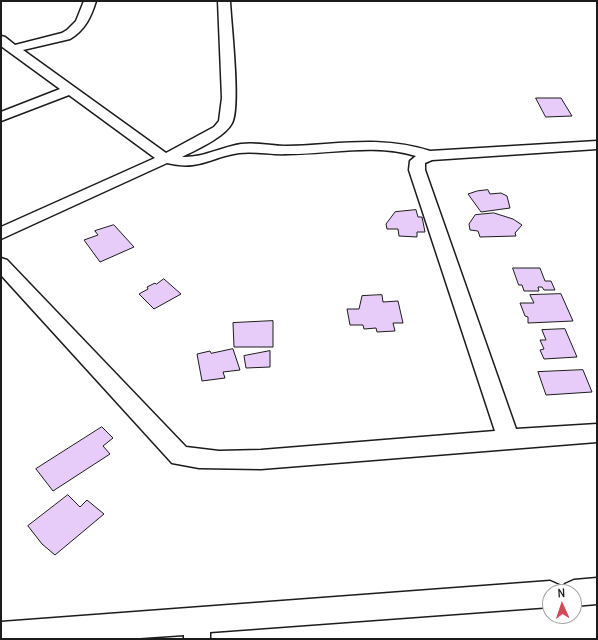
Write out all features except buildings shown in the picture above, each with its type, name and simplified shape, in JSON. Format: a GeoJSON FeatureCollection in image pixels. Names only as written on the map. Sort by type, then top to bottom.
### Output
{"type":"FeatureCollection","features":[{"type":"Feature","properties":{"kind":"street"},"geometry":{"type":"LineString","coordinates":[[13,49],[66,36],[74,32],[83,20],[90,1]]}},
{"type":"Feature","properties":{"kind":"street"},"geometry":{"type":"LineString","coordinates":[[1,234],[201,141],[219,130],[226,122],[229,98],[224,1]]}},
{"type":"Feature","properties":{"kind":"street"},"geometry":{"type":"LineString","coordinates":[[1,40],[164,158],[178,162],[203,159],[222,152],[246,148],[284,150],[327,146],[395,146],[414,150],[429,156]]}},
{"type":"Feature","properties":{"kind":"street"},"geometry":{"type":"LineString","coordinates":[[1,117],[70,90]]}},
{"type":"Feature","properties":{"kind":"street"},"geometry":{"type":"LineString","coordinates":[[508,438],[417,170],[418,160],[429,156],[597,145]]}},
{"type":"Feature","properties":{"kind":"street"},"geometry":{"type":"LineString","coordinates":[[1,264],[180,456],[199,460],[261,459],[508,438],[597,433]]}},
{"type":"Feature","properties":{"kind":"street"},"geometry":{"type":"LineString","coordinates":[[582,592],[597,591]]}},
{"type":"Feature","properties":{"kind":"street"},"geometry":{"type":"LineString","coordinates":[[1,635],[197,630],[542,595]]}}]}
